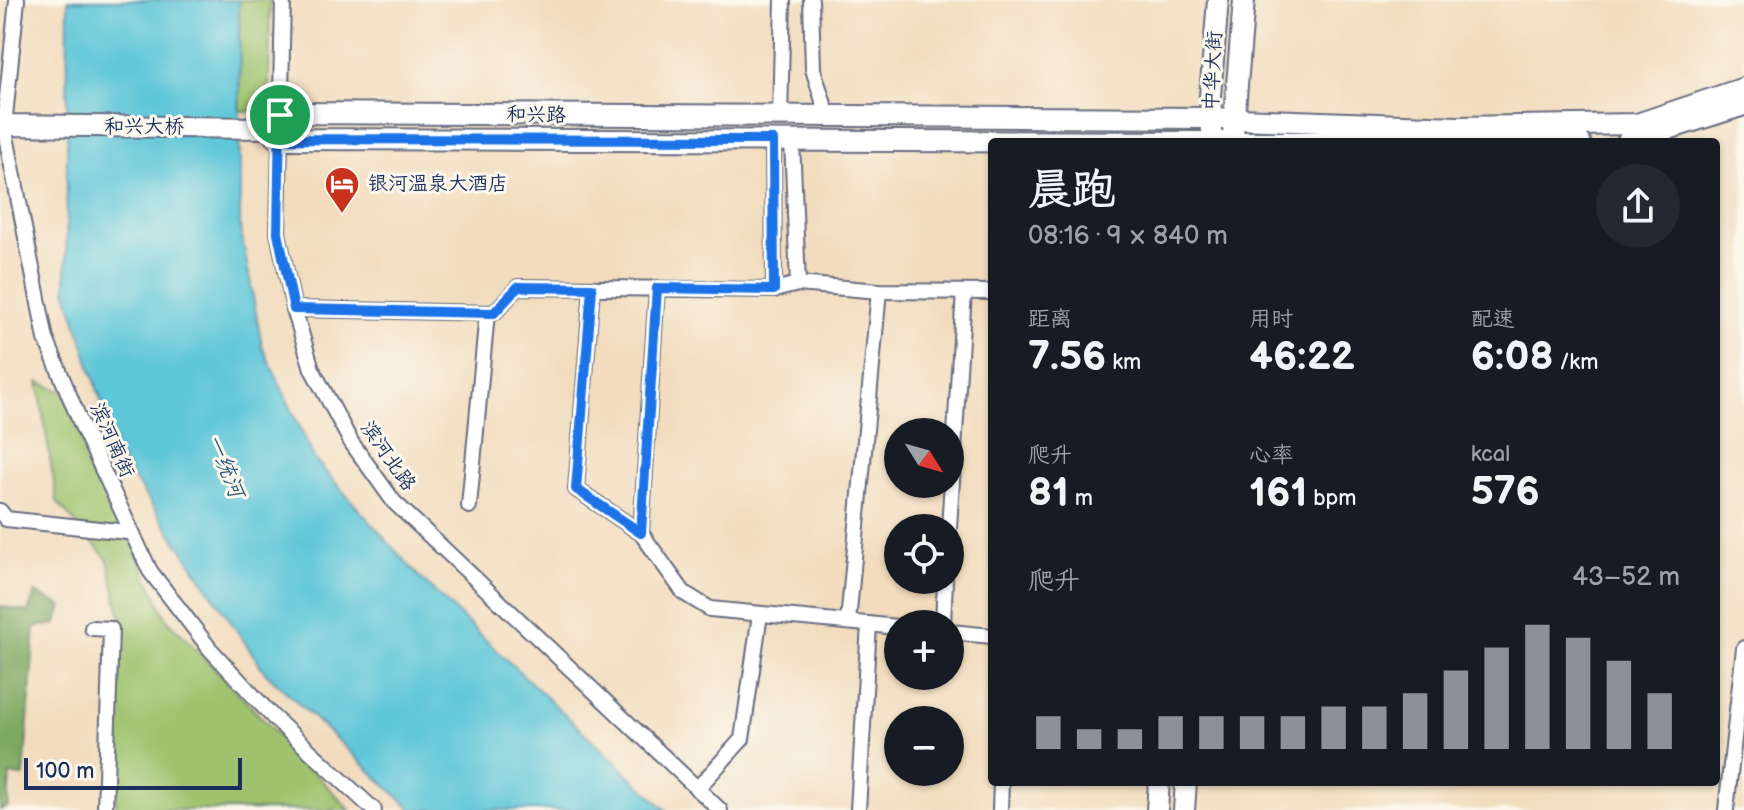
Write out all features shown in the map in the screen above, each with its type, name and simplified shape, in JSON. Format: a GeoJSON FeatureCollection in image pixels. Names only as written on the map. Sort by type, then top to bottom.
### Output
{"type":"FeatureCollection","features":[{"type":"Feature","properties":{"kind":"street","name":"滨河南街"},"geometry":{"type":"LineString","coordinates":[[17,0],[8,126],[46,339],[150,571],[210,649],[273,717],[374,810]]}},
{"type":"Feature","properties":{"kind":"street","name":"滨河北路"},"geometry":{"type":"LineString","coordinates":[[283,0],[275,127],[278,233],[294,309],[312,369],[351,442],[394,502],[720,810]]}},
{"type":"Feature","properties":{"kind":"street"},"geometry":{"type":"LineString","coordinates":[[780,117],[783,0]]}},
{"type":"Feature","properties":{"kind":"street"},"geometry":{"type":"LineString","coordinates":[[811,0],[813,69],[828,117]]}},
{"type":"Feature","properties":{"kind":"street","name":"中华大街"},"geometry":{"type":"LineString","coordinates":[[1210,138],[1218,0]]}},
{"type":"Feature","properties":{"kind":"street","name":"中华大街"},"geometry":{"type":"LineString","coordinates":[[1234,135],[1244,0]]}},
{"type":"Feature","properties":{"kind":"street","name":"和兴路"},"geometry":{"type":"LineString","coordinates":[[1234,135],[1637,124],[1744,88]]}},
{"type":"Feature","properties":{"kind":"street"},"geometry":{"type":"LineString","coordinates":[[1640,138],[1744,105]]}},
{"type":"Feature","properties":{"kind":"street","name":"和兴路"},"geometry":{"type":"LineString","coordinates":[[275,127],[299,113],[1210,118],[1234,135],[1382,138]]}},
{"type":"Feature","properties":{"kind":"street","name":"和兴大桥"},"geometry":{"type":"LineString","coordinates":[[8,126],[275,127]]}},
{"type":"Feature","properties":{"kind":"street","name":"和兴路"},"geometry":{"type":"LineString","coordinates":[[275,127],[782,140],[988,141]]}},
{"type":"Feature","properties":{"kind":"street"},"geometry":{"type":"LineString","coordinates":[[782,140],[798,284]]}},
{"type":"Feature","properties":{"kind":"street"},"geometry":{"type":"LineString","coordinates":[[774,290],[782,140]]}},
{"type":"Feature","properties":{"kind":"street"},"geometry":{"type":"LineString","coordinates":[[294,309],[494,313],[518,287],[774,290],[798,284],[879,291],[988,292]]}},
{"type":"Feature","properties":{"kind":"street"},"geometry":{"type":"LineString","coordinates":[[592,288],[576,489],[641,533],[684,593],[710,609],[884,626]]}},
{"type":"Feature","properties":{"kind":"street"},"geometry":{"type":"LineString","coordinates":[[641,533],[657,288]]}},
{"type":"Feature","properties":{"kind":"street"},"geometry":{"type":"LineString","coordinates":[[848,622],[879,291]]}},
{"type":"Feature","properties":{"kind":"street"},"geometry":{"type":"LineString","coordinates":[[950,514],[964,292]]}},
{"type":"Feature","properties":{"kind":"street"},"geometry":{"type":"LineString","coordinates":[[469,506],[487,313]]}},
{"type":"Feature","properties":{"kind":"street"},"geometry":{"type":"LineString","coordinates":[[0,511],[6,519],[127,532]]}},
{"type":"Feature","properties":{"kind":"street"},"geometry":{"type":"LineString","coordinates":[[697,789],[742,739],[760,614]]}},
{"type":"Feature","properties":{"kind":"street"},"geometry":{"type":"LineString","coordinates":[[858,810],[869,624]]}},
{"type":"Feature","properties":{"kind":"street"},"geometry":{"type":"LineString","coordinates":[[92,628],[111,629],[105,810]]}},
{"type":"Feature","properties":{"kind":"street"},"geometry":{"type":"LineString","coordinates":[[964,633],[988,636]]}},
{"type":"Feature","properties":{"kind":"street"},"geometry":{"type":"LineString","coordinates":[[1726,810],[1744,648]]}},
{"type":"Feature","properties":{"kind":"street"},"geometry":{"type":"LineString","coordinates":[[1000,810],[1001,786]]}},
{"type":"Feature","properties":{"kind":"street"},"geometry":{"type":"LineString","coordinates":[[1157,810],[1159,786]]}},
{"type":"Feature","properties":{"kind":"street"},"geometry":{"type":"LineString","coordinates":[[1184,810],[1186,786]]}},
{"type":"Feature","properties":{"kind":"green space"},"geometry":{"type":"Polygon","coordinates":[[[239,0],[270,0],[269,87],[264,112],[240,111],[239,0]]]}},
{"type":"Feature","properties":{"kind":"green space"},"geometry":{"type":"Polygon","coordinates":[[[38,382],[64,392],[166,618],[350,810],[116,810],[121,618],[108,560],[57,502],[38,382]]]}},
{"type":"Feature","properties":{"kind":"green space"},"geometry":{"type":"Polygon","coordinates":[[[35,593],[62,606],[56,624],[35,627],[24,776],[10,775],[8,807],[0,810],[0,606],[28,612],[35,593]]]}},
{"type":"Feature","properties":{"kind":"water","name":"一统河"},"geometry":{"type":"Polygon","coordinates":[[[68,0],[239,0],[240,226],[262,346],[315,460],[420,578],[666,810],[412,810],[265,672],[118,455],[66,289],[68,0]]]}},
{"type":"Feature","properties":{"kind":"place","name":"银河温泉大酒店"},"geometry":{"type":"Point","coordinates":[342,215]}},
{"type":"Feature","properties":{"kind":"route"},"geometry":{"type":"LineString","coordinates":[[280,115],[267,128],[279,139],[773,140],[774,290],[690,286],[657,288],[641,533],[576,489],[592,288],[518,287],[494,313],[294,309],[278,233],[279,139],[280,115]]}}]}
